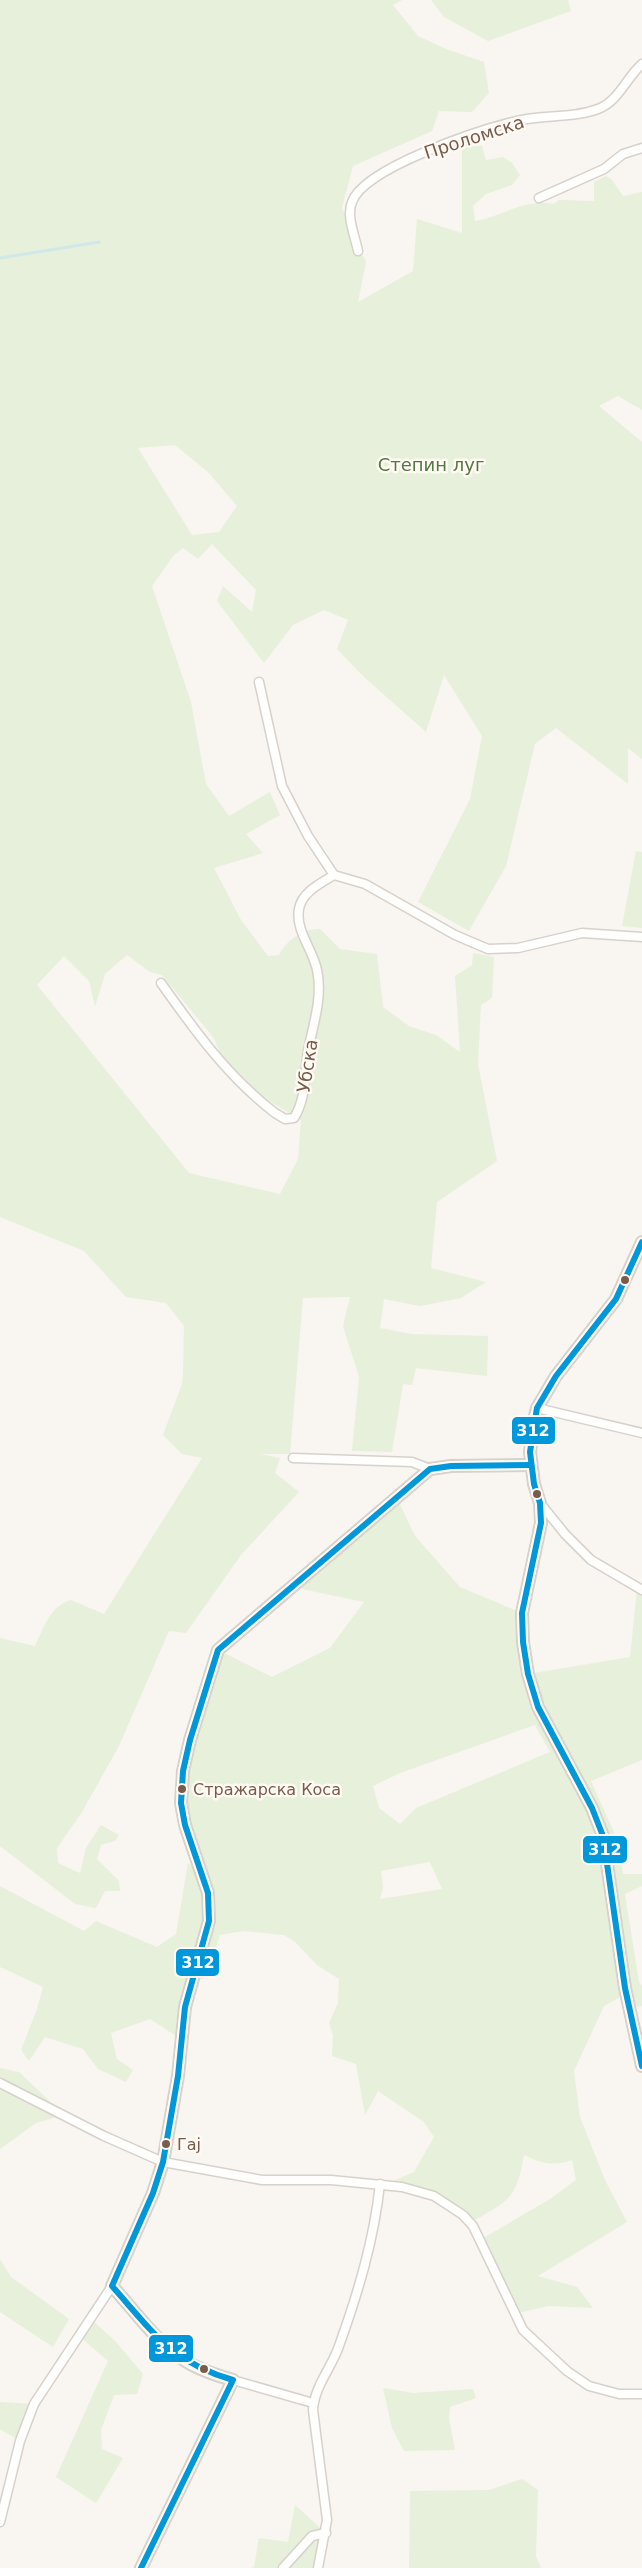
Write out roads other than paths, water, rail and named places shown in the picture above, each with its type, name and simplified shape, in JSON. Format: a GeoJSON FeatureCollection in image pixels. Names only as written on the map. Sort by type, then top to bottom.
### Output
{"type":"FeatureCollection","features":[{"type":"Feature","properties":{"kind":"street","name":"Проломска"},"geometry":{"type":"LineString","coordinates":[[358,250],[349,212],[351,202],[361,188],[384,171],[432,150],[513,122],[599,109],[618,94],[642,64]]}},
{"type":"Feature","properties":{"kind":"street"},"geometry":{"type":"LineString","coordinates":[[539,198],[604,169],[623,154],[642,148]]}},
{"type":"Feature","properties":{"kind":"street"},"geometry":{"type":"LineString","coordinates":[[259,682],[282,786],[308,836],[334,875],[365,884],[455,935],[488,949],[518,948],[582,933],[642,937]]}},
{"type":"Feature","properties":{"kind":"street","name":"Убска"},"geometry":{"type":"LineString","coordinates":[[161,983],[194,1031],[222,1066],[275,1113],[285,1119],[294,1118],[306,1086],[308,1053],[318,1002],[319,980],[313,955],[300,926],[299,910],[310,892],[334,875]]}},
{"type":"Feature","properties":{"kind":"street"},"geometry":{"type":"LineString","coordinates":[[642,1243],[616,1299],[556,1376],[537,1408],[532,1432],[531,1465],[539,1500],[541,1522],[522,1613],[523,1642],[528,1674],[538,1707],[599,1824],[609,1869],[625,1988],[642,2066]]}},
{"type":"Feature","properties":{"kind":"street"},"geometry":{"type":"LineString","coordinates":[[537,1408],[642,1433]]}},
{"type":"Feature","properties":{"kind":"street"},"geometry":{"type":"LineString","coordinates":[[293,1458],[412,1462],[430,1469]]}},
{"type":"Feature","properties":{"kind":"street"},"geometry":{"type":"LineString","coordinates":[[0,2522],[20,2441],[34,2404],[112,2286],[153,2193],[163,2162],[178,2076],[185,2007],[206,1935],[210,1909],[203,1876],[182,1816],[182,1785],[190,1740],[218,1650],[430,1469],[445,1466],[531,1465]]}},
{"type":"Feature","properties":{"kind":"street"},"geometry":{"type":"LineString","coordinates":[[539,1500],[565,1534],[591,1560],[642,1590]]}},
{"type":"Feature","properties":{"kind":"street"},"geometry":{"type":"LineString","coordinates":[[0,2083],[104,2136],[163,2162],[262,2180],[332,2180],[380,2184],[428,2194],[463,2215],[476,2231],[520,2327],[567,2371],[583,2383],[598,2389],[619,2394],[642,2394]]}},
{"type":"Feature","properties":{"kind":"street"},"geometry":{"type":"LineString","coordinates":[[318,2568],[326,2533],[326,2508],[313,2403],[339,2346],[367,2260],[376,2221],[380,2184]]}},
{"type":"Feature","properties":{"kind":"street"},"geometry":{"type":"LineString","coordinates":[[112,2286],[154,2335],[180,2357],[200,2368],[233,2380],[313,2403]]}},
{"type":"Feature","properties":{"kind":"street"},"geometry":{"type":"LineString","coordinates":[[141,2568],[233,2380]]}},
{"type":"Feature","properties":{"kind":"street"},"geometry":{"type":"LineString","coordinates":[[283,2568],[312,2536],[326,2533]]}},
{"type":"Feature","properties":{"kind":"waterway"},"geometry":{"type":"LineString","coordinates":[[0,258],[99,242]]}},
{"type":"Feature","properties":{"kind":"place","name":"Стражарска Коса"},"geometry":{"type":"Point","coordinates":[182,1789]}},
{"type":"Feature","properties":{"kind":"place","name":"Гај"},"geometry":{"type":"Point","coordinates":[166,2144]}},
{"type":"Feature","properties":{"kind":"park label","name":"Степин луг"},"geometry":{"type":"Point","coordinates":[431,464]}}]}
